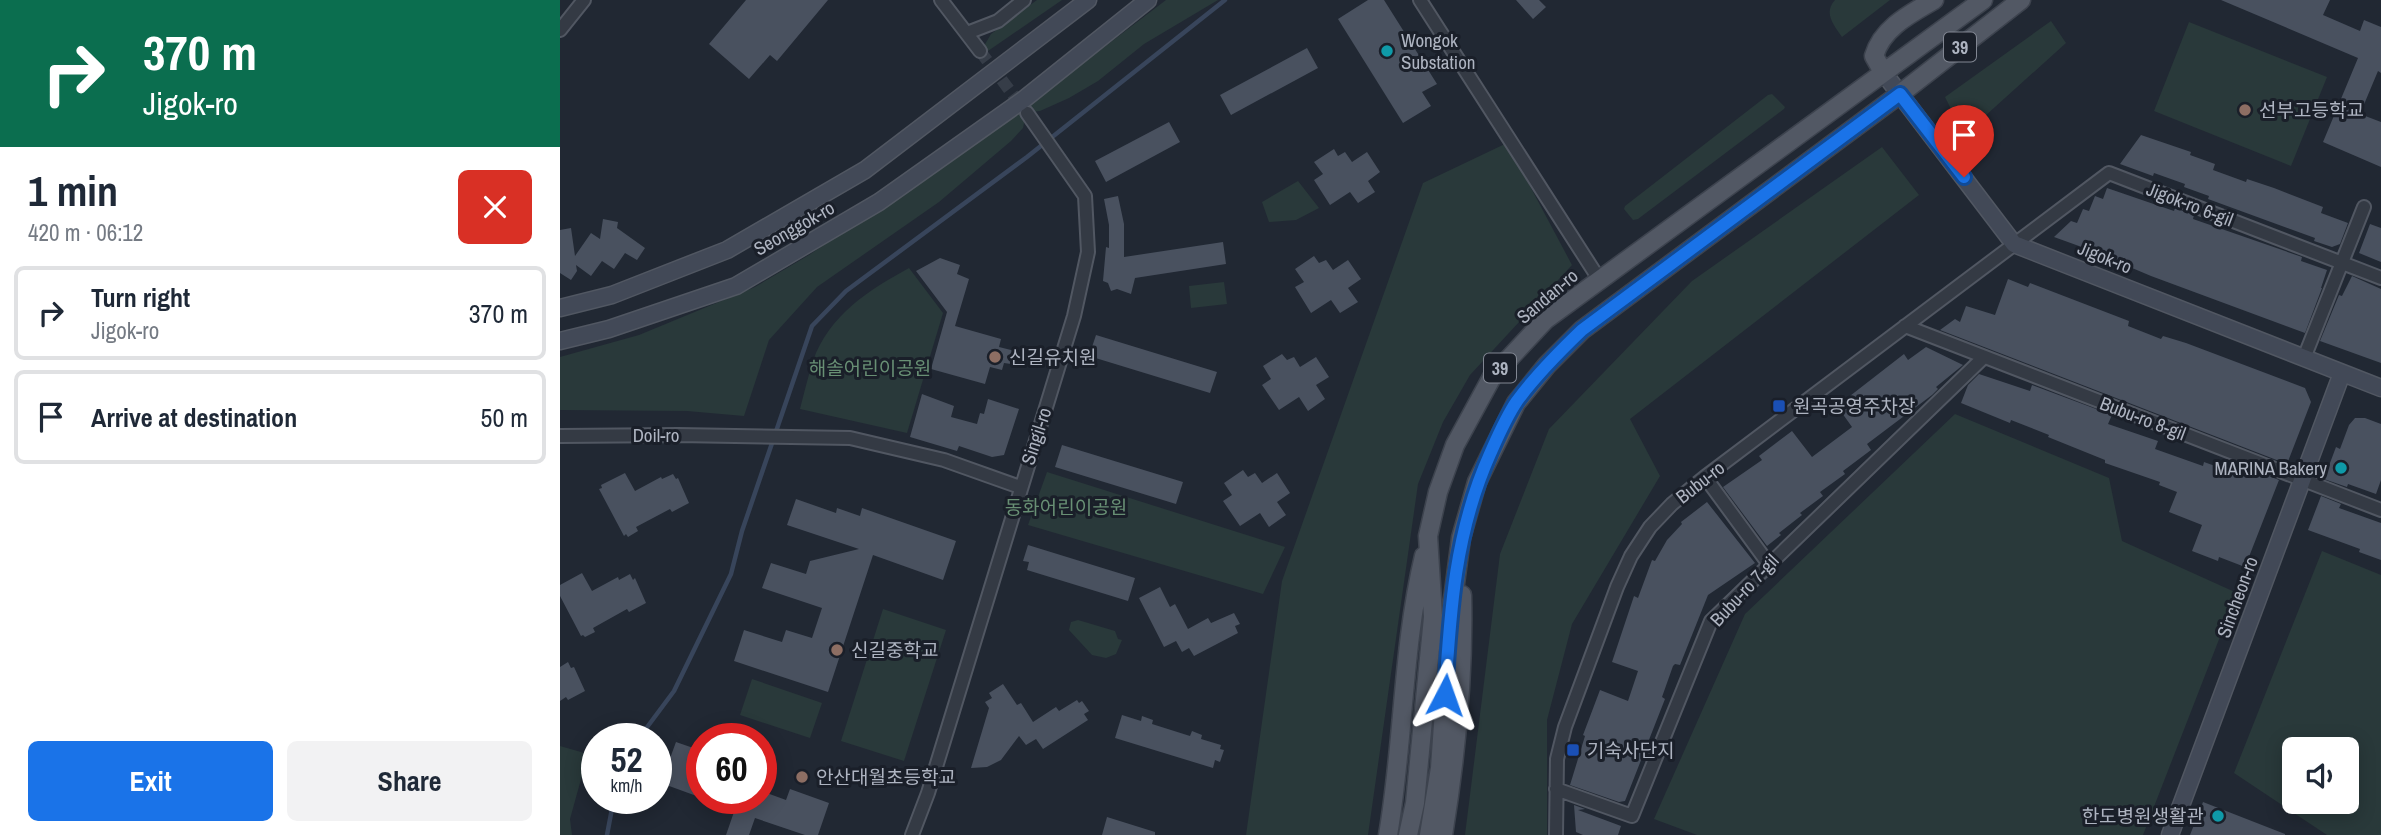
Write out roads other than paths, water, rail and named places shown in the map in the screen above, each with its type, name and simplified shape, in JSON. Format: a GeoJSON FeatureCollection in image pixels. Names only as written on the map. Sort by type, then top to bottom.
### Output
{"type":"FeatureCollection","features":[{"type":"Feature","properties":{"kind":"main road"},"geometry":{"type":"LineString","coordinates":[[560,308],[612,295],[727,250],[866,170],[1088,0]]}},
{"type":"Feature","properties":{"kind":"main road","name":"Seonggok-ro"},"geometry":{"type":"LineString","coordinates":[[560,341],[609,329],[736,286],[879,202],[1025,107],[1148,0]]}},
{"type":"Feature","properties":{"kind":"main road"},"geometry":{"type":"LineString","coordinates":[[1934,0],[1906,16],[1878,41],[1874,56],[1883,72],[2014,244]]}},
{"type":"Feature","properties":{"kind":"main road","name":"Sandan-ro"},"geometry":{"type":"LineString","coordinates":[[1408,835],[1416,791],[1433,617],[1428,536],[1438,492],[1455,445],[1492,377],[1545,320],[1983,0]]}},
{"type":"Feature","properties":{"kind":"main road","name":"39"},"geometry":{"type":"LineString","coordinates":[[1429,835],[1440,768],[1450,622],[1461,538],[1477,482],[1516,403],[1547,365],[1582,330],[1900,94],[2021,0]]}},
{"type":"Feature","properties":{"kind":"main road"},"geometry":{"type":"LineString","coordinates":[[1995,19],[2031,0]]}},
{"type":"Feature","properties":{"kind":"main road","name":"Jigok-ro"},"geometry":{"type":"LineString","coordinates":[[2014,244],[2381,388]]}},
{"type":"Feature","properties":{"kind":"main road","name":"Sincheon-ro"},"geometry":{"type":"LineString","coordinates":[[2170,835],[2342,373]]}},
{"type":"Feature","properties":{"kind":"main road"},"geometry":{"type":"LineString","coordinates":[[1388,835],[1395,796],[1404,686],[1419,577],[1428,536]]}},
{"type":"Feature","properties":{"kind":"main road"},"geometry":{"type":"LineString","coordinates":[[1443,835],[1453,773],[1464,643],[1461,538]]}},
{"type":"Feature","properties":{"kind":"street"},"geometry":{"type":"LineString","coordinates":[[560,30],[584,0]]}},
{"type":"Feature","properties":{"kind":"street"},"geometry":{"type":"LineString","coordinates":[[941,0],[980,51]]}},
{"type":"Feature","properties":{"kind":"street"},"geometry":{"type":"LineString","coordinates":[[967,33],[998,21],[1024,0]]}},
{"type":"Feature","properties":{"kind":"street"},"geometry":{"type":"LineString","coordinates":[[1420,0],[1599,279]]}},
{"type":"Feature","properties":{"kind":"street","name":"Singil-ro"},"geometry":{"type":"LineString","coordinates":[[912,835],[928,793],[1074,316],[1087,252],[1085,196],[1025,107]]}},
{"type":"Feature","properties":{"kind":"street","name":"Jigok-ro 6-gil"},"geometry":{"type":"LineString","coordinates":[[2014,244],[2109,173],[2381,278]]}},
{"type":"Feature","properties":{"kind":"street"},"geometry":{"type":"LineString","coordinates":[[2304,358],[2364,207]]}},
{"type":"Feature","properties":{"kind":"street","name":"Bubu-ro"},"geometry":{"type":"LineString","coordinates":[[1556,835],[1557,759],[1565,727],[1617,587],[1631,556],[1650,527],[1672,504],[1705,478],[2014,244]]}},
{"type":"Feature","properties":{"kind":"street","name":"Bubu-ro 8-gil"},"geometry":{"type":"LineString","coordinates":[[1905,326],[2381,510]]}},
{"type":"Feature","properties":{"kind":"street","name":"Bubu-ro 7-gil"},"geometry":{"type":"LineString","coordinates":[[1556,789],[1632,816],[1711,621],[1984,357]]}},
{"type":"Feature","properties":{"kind":"street","name":"Doil-ro"},"geometry":{"type":"LineString","coordinates":[[560,436],[850,439],[944,460],[1020,487]]}},
{"type":"Feature","properties":{"kind":"street"},"geometry":{"type":"LineString","coordinates":[[1705,478],[1768,563]]}},
{"type":"Feature","properties":{"kind":"waterway"},"geometry":{"type":"LineString","coordinates":[[650,723],[674,691],[731,574],[742,531],[812,326],[846,291],[1027,157],[1225,0]]}},
{"type":"Feature","properties":{"kind":"waterway"},"geometry":{"type":"LineString","coordinates":[[607,835],[611,814]]}},
{"type":"Feature","properties":{"kind":"tunnel"},"geometry":{"type":"LineString","coordinates":[[980,51],[1023,108]]}},
{"type":"Feature","properties":{"kind":"place","name":"Wongok Substation"},"geometry":{"type":"Point","coordinates":[1387,51]}},
{"type":"Feature","properties":{"kind":"place","name":"선부고등학교"},"geometry":{"type":"Point","coordinates":[2245,110]}},
{"type":"Feature","properties":{"kind":"place","name":"신길유치원"},"geometry":{"type":"Point","coordinates":[995,357]}},
{"type":"Feature","properties":{"kind":"place","name":"원곡공영주차장"},"geometry":{"type":"Point","coordinates":[1779,406]}},
{"type":"Feature","properties":{"kind":"place","name":"MARINA Bakery"},"geometry":{"type":"Point","coordinates":[2341,468]}},
{"type":"Feature","properties":{"kind":"place","name":"신길중학교"},"geometry":{"type":"Point","coordinates":[837,650]}},
{"type":"Feature","properties":{"kind":"place","name":"기숙사단지"},"geometry":{"type":"Point","coordinates":[1573,750]}},
{"type":"Feature","properties":{"kind":"place","name":"안산대월초등학교"},"geometry":{"type":"Point","coordinates":[802,777]}},
{"type":"Feature","properties":{"kind":"place","name":"한도병원생활관"},"geometry":{"type":"Point","coordinates":[2218,816]}},
{"type":"Feature","properties":{"kind":"park label","name":"해솔어린이공원"},"geometry":{"type":"Point","coordinates":[870,368]}},
{"type":"Feature","properties":{"kind":"park label","name":"동화어린이공원"},"geometry":{"type":"Point","coordinates":[1066,507]}}]}
